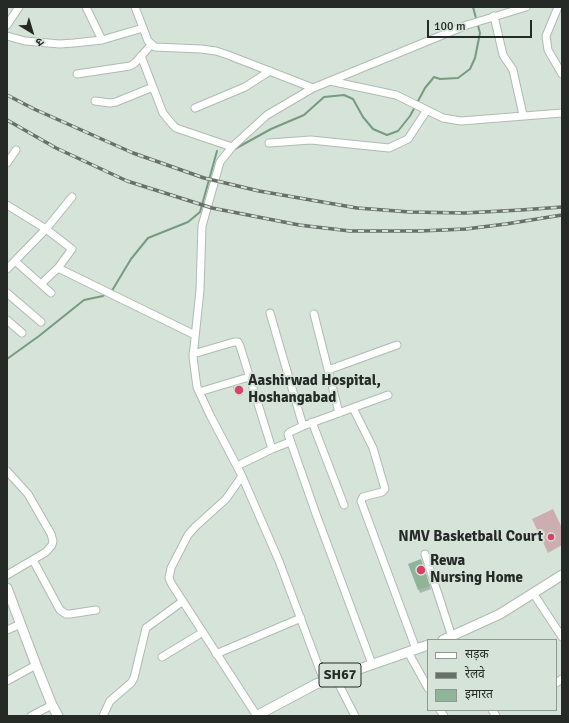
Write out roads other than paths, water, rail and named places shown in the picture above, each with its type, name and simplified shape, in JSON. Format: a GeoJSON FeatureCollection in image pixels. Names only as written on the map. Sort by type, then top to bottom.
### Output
{"type":"FeatureCollection","features":[{"type":"Feature","properties":{"kind":"main road"},"geometry":{"type":"LineString","coordinates":[[449,639],[500,614],[562,575]]}},
{"type":"Feature","properties":{"kind":"main road"},"geometry":{"type":"LineString","coordinates":[[7,588],[36,665],[58,716]]}},
{"type":"Feature","properties":{"kind":"main road","name":"SH67"},"geometry":{"type":"LineString","coordinates":[[257,716],[316,684],[427,645]]}},
{"type":"Feature","properties":{"kind":"street"},"geometry":{"type":"LineString","coordinates":[[7,25],[19,7]]}},
{"type":"Feature","properties":{"kind":"street"},"geometry":{"type":"LineString","coordinates":[[86,7],[102,40]]}},
{"type":"Feature","properties":{"kind":"street"},"geometry":{"type":"LineString","coordinates":[[135,7],[148,41],[151,45],[158,48],[201,49],[216,51],[313,88]]}},
{"type":"Feature","properties":{"kind":"street"},"geometry":{"type":"LineString","coordinates":[[324,681],[280,562],[242,476],[196,387],[193,354],[200,290],[202,226],[220,162],[232,147],[267,115],[313,88],[468,25],[526,7]]}},
{"type":"Feature","properties":{"kind":"street"},"geometry":{"type":"LineString","coordinates":[[558,7],[546,36],[548,50],[562,72]]}},
{"type":"Feature","properties":{"kind":"street"},"geometry":{"type":"LineString","coordinates":[[491,18],[503,55],[513,70],[523,115]]}},
{"type":"Feature","properties":{"kind":"street"},"geometry":{"type":"LineString","coordinates":[[7,36],[25,41],[60,44],[102,40],[143,28]]}},
{"type":"Feature","properties":{"kind":"street"},"geometry":{"type":"LineString","coordinates":[[77,74],[130,66],[135,63],[151,45]]}},
{"type":"Feature","properties":{"kind":"street"},"geometry":{"type":"LineString","coordinates":[[141,56],[166,118],[176,128],[232,147]]}},
{"type":"Feature","properties":{"kind":"street"},"geometry":{"type":"LineString","coordinates":[[195,108],[245,87],[270,71]]}},
{"type":"Feature","properties":{"kind":"street"},"geometry":{"type":"LineString","coordinates":[[329,81],[396,95],[443,118],[461,121],[523,115],[562,114]]}},
{"type":"Feature","properties":{"kind":"street"},"geometry":{"type":"LineString","coordinates":[[95,101],[110,103],[116,102],[153,87]]}},
{"type":"Feature","properties":{"kind":"street"},"geometry":{"type":"LineString","coordinates":[[269,144],[276,142],[311,140],[389,148],[408,139],[424,109]]}},
{"type":"Feature","properties":{"kind":"street"},"geometry":{"type":"LineString","coordinates":[[7,163],[16,150]]}},
{"type":"Feature","properties":{"kind":"street"},"geometry":{"type":"LineString","coordinates":[[7,269],[46,228],[72,197]]}},
{"type":"Feature","properties":{"kind":"street"},"geometry":{"type":"LineString","coordinates":[[8,209],[46,228],[72,248],[58,268],[41,284]]}},
{"type":"Feature","properties":{"kind":"street"},"geometry":{"type":"LineString","coordinates":[[14,261],[51,293]]}},
{"type":"Feature","properties":{"kind":"street"},"geometry":{"type":"LineString","coordinates":[[58,268],[104,289],[195,335]]}},
{"type":"Feature","properties":{"kind":"street"},"geometry":{"type":"LineString","coordinates":[[7,293],[41,322]]}},
{"type":"Feature","properties":{"kind":"street"},"geometry":{"type":"LineString","coordinates":[[270,313],[303,426]]}},
{"type":"Feature","properties":{"kind":"street"},"geometry":{"type":"LineString","coordinates":[[314,314],[339,413]]}},
{"type":"Feature","properties":{"kind":"street"},"geometry":{"type":"LineString","coordinates":[[7,320],[22,333]]}},
{"type":"Feature","properties":{"kind":"street"},"geometry":{"type":"LineString","coordinates":[[193,354],[238,342],[272,449]]}},
{"type":"Feature","properties":{"kind":"street"},"geometry":{"type":"LineString","coordinates":[[328,370],[397,345]]}},
{"type":"Feature","properties":{"kind":"street"},"geometry":{"type":"LineString","coordinates":[[199,392],[249,377]]}},
{"type":"Feature","properties":{"kind":"street"},"geometry":{"type":"LineString","coordinates":[[372,664],[288,434],[312,422],[388,395]]}},
{"type":"Feature","properties":{"kind":"street"},"geometry":{"type":"LineString","coordinates":[[353,408],[373,448],[384,489],[382,492],[363,497],[361,501],[412,650],[427,686]]}},
{"type":"Feature","properties":{"kind":"street"},"geometry":{"type":"LineString","coordinates":[[312,422],[344,505]]}},
{"type":"Feature","properties":{"kind":"street"},"geometry":{"type":"LineString","coordinates":[[237,466],[290,442]]}},
{"type":"Feature","properties":{"kind":"street"},"geometry":{"type":"LineString","coordinates":[[7,472],[26,492],[53,541],[50,549],[7,576]]}},
{"type":"Feature","properties":{"kind":"street"},"geometry":{"type":"LineString","coordinates":[[242,476],[226,499],[188,535],[171,568],[169,578],[216,654],[257,716]]}},
{"type":"Feature","properties":{"kind":"street"},"geometry":{"type":"LineString","coordinates":[[424,554],[449,639]]}},
{"type":"Feature","properties":{"kind":"street"},"geometry":{"type":"LineString","coordinates":[[33,560],[60,610],[66,614],[96,610]]}},
{"type":"Feature","properties":{"kind":"street"},"geometry":{"type":"LineString","coordinates":[[533,593],[562,637]]}},
{"type":"Feature","properties":{"kind":"street"},"geometry":{"type":"LineString","coordinates":[[104,716],[110,701],[132,680],[146,628],[183,601]]}},
{"type":"Feature","properties":{"kind":"street"},"geometry":{"type":"LineString","coordinates":[[216,654],[300,618]]}},
{"type":"Feature","properties":{"kind":"street"},"geometry":{"type":"LineString","coordinates":[[7,630],[21,624]]}},
{"type":"Feature","properties":{"kind":"street"},"geometry":{"type":"LineString","coordinates":[[162,657],[203,632]]}},
{"type":"Feature","properties":{"kind":"street"},"geometry":{"type":"LineString","coordinates":[[7,681],[36,665]]}},
{"type":"Feature","properties":{"kind":"street"},"geometry":{"type":"LineString","coordinates":[[335,677],[355,716]]}},
{"type":"Feature","properties":{"kind":"street"},"geometry":{"type":"LineString","coordinates":[[31,716],[52,704]]}},
{"type":"Feature","properties":{"kind":"waterway"},"geometry":{"type":"LineString","coordinates":[[233,150],[271,129],[304,115],[324,97],[344,95],[353,99],[363,117],[373,129],[387,135],[398,131],[410,116],[425,88],[434,77],[440,79],[458,78],[470,69],[475,58],[480,33],[473,7]]}},
{"type":"Feature","properties":{"kind":"waterway"},"geometry":{"type":"LineString","coordinates":[[111,291],[131,259],[148,238],[188,222],[200,212],[217,151]]}},
{"type":"Feature","properties":{"kind":"waterway"},"geometry":{"type":"LineString","coordinates":[[7,359],[39,336],[84,300],[103,296],[107,293]]}},
{"type":"Feature","properties":{"kind":"railway"},"geometry":{"type":"LineString","coordinates":[[7,95],[34,109],[133,153],[204,178],[259,191],[357,208],[410,212],[464,213],[562,207]]}},
{"type":"Feature","properties":{"kind":"railway"},"geometry":{"type":"LineString","coordinates":[[7,120],[56,148],[127,181],[212,208],[299,225],[350,231],[420,231],[466,229],[562,215]]}},
{"type":"Feature","properties":{"kind":"place","name":"Aashirwad Hospital, Hoshangabad"},"geometry":{"type":"Point","coordinates":[239,390]}},
{"type":"Feature","properties":{"kind":"place","name":"NMV Basketball Court"},"geometry":{"type":"Point","coordinates":[551,537]}},
{"type":"Feature","properties":{"kind":"place","name":"Rewa Nursing Home"},"geometry":{"type":"Point","coordinates":[421,570]}}]}
